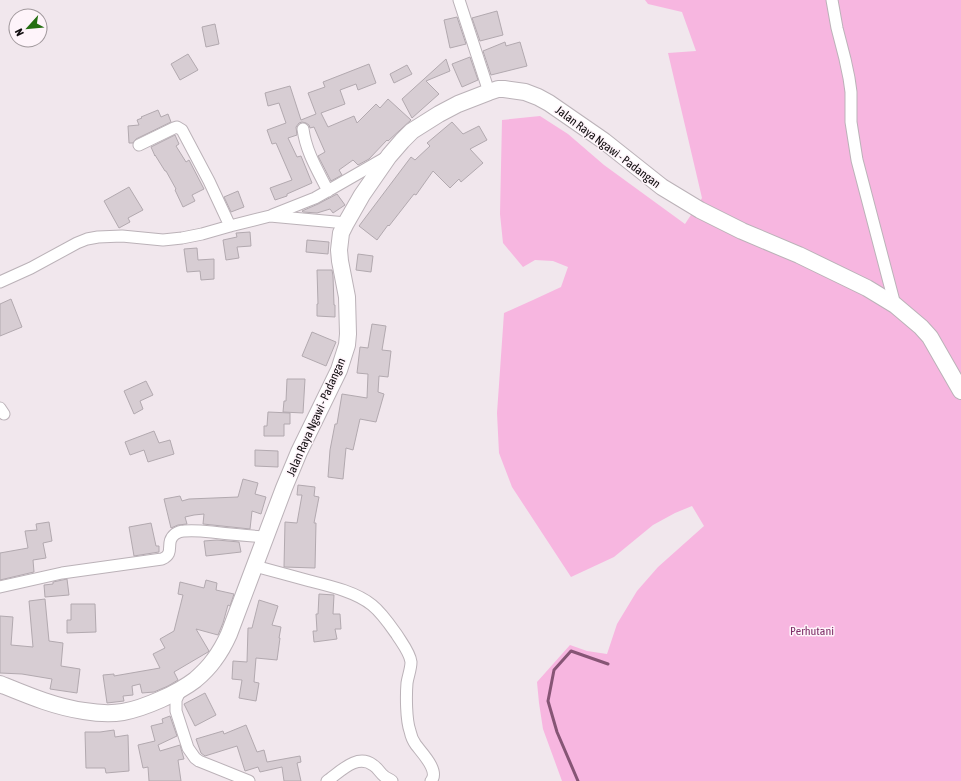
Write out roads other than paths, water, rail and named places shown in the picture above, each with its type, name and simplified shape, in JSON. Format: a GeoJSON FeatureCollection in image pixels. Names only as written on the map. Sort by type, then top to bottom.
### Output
{"type":"FeatureCollection","features":[{"type":"Feature","properties":{"kind":"highway","name":"Jalan Raya Ngawi - Padangan"},"geometry":{"type":"LineString","coordinates":[[0,684],[62,707],[103,713],[123,712],[147,705],[181,689],[195,680],[214,660],[229,634],[284,488],[299,452],[339,370],[347,345],[347,297],[339,250],[341,233],[362,195],[389,156],[412,131],[424,122],[458,104],[498,89],[525,92],[538,97],[604,141],[675,196],[742,232],[799,255],[867,288],[895,305],[921,327],[930,338],[961,391]]}},
{"type":"Feature","properties":{"kind":"street"},"geometry":{"type":"LineString","coordinates":[[459,0],[489,92]]}},
{"type":"Feature","properties":{"kind":"street"},"geometry":{"type":"LineString","coordinates":[[832,0],[849,78],[851,92],[851,122],[857,160],[895,305]]}},
{"type":"Feature","properties":{"kind":"street"},"geometry":{"type":"LineString","coordinates":[[139,145],[174,128],[177,127],[182,130],[209,181],[230,226]]}},
{"type":"Feature","properties":{"kind":"street"},"geometry":{"type":"LineString","coordinates":[[303,129],[308,151],[328,191]]}},
{"type":"Feature","properties":{"kind":"street"},"geometry":{"type":"LineString","coordinates":[[0,282],[87,239],[122,236],[163,240],[182,238],[270,216],[315,198],[389,156]]}},
{"type":"Feature","properties":{"kind":"street"},"geometry":{"type":"LineString","coordinates":[[270,216],[346,223]]}},
{"type":"Feature","properties":{"kind":"street"},"geometry":{"type":"LineString","coordinates":[[0,587],[62,573],[162,559],[167,557],[169,554],[171,539],[179,531],[186,530],[266,537]]}},
{"type":"Feature","properties":{"kind":"street"},"geometry":{"type":"LineString","coordinates":[[255,566],[354,594],[372,605],[389,623],[409,654],[411,661],[407,682],[407,718],[415,743],[432,768],[434,774],[431,781]]}},
{"type":"Feature","properties":{"kind":"street"},"geometry":{"type":"LineString","coordinates":[[181,689],[176,700],[176,711],[191,754],[205,764],[249,781]]}},
{"type":"Feature","properties":{"kind":"street"},"geometry":{"type":"LineString","coordinates":[[327,781],[348,766],[362,761],[368,761],[384,776],[392,781]]}},
{"type":"Feature","properties":{"kind":"waterway"},"geometry":{"type":"LineString","coordinates":[[578,781],[557,732],[548,701],[554,670],[571,651],[608,664]]}},
{"type":"Feature","properties":{"kind":"park label","name":"Perhutani"},"geometry":{"type":"Point","coordinates":[812,631]}}]}
